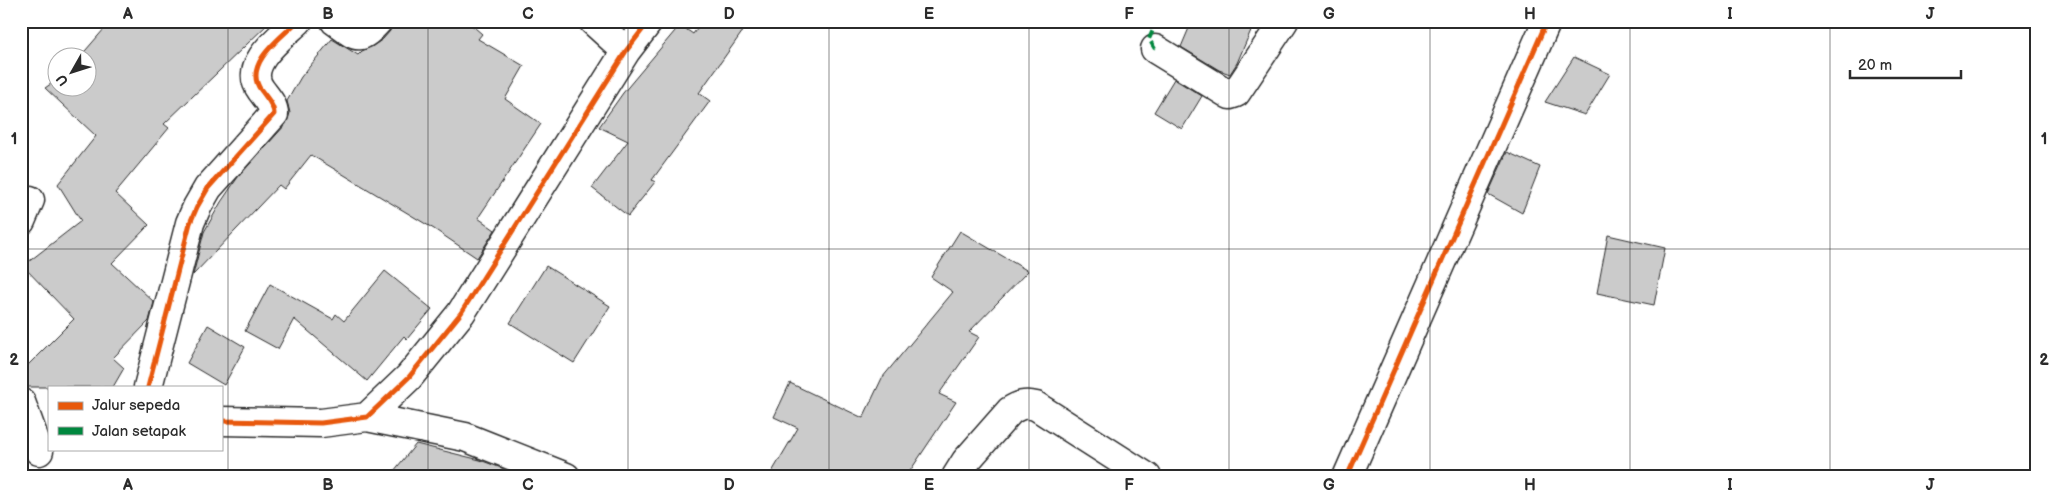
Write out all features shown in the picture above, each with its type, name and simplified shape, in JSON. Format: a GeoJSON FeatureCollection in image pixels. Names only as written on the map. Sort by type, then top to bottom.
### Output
{"type":"FeatureCollection","features":[{"type":"Feature","properties":{"kind":"street"},"geometry":{"type":"LineString","coordinates":[[148,386],[190,223],[208,188],[274,114],[273,106],[256,84],[256,70],[266,53],[298,21]]}},
{"type":"Feature","properties":{"kind":"street"},"geometry":{"type":"LineString","coordinates":[[335,21],[355,36],[361,36],[367,34],[378,21]]}},
{"type":"Feature","properties":{"kind":"street"},"geometry":{"type":"LineString","coordinates":[[593,21],[626,51]]}},
{"type":"Feature","properties":{"kind":"street"},"geometry":{"type":"LineString","coordinates":[[367,417],[409,377],[461,313],[626,51],[649,21]]}},
{"type":"Feature","properties":{"kind":"street"},"geometry":{"type":"LineString","coordinates":[[1155,48],[1230,95],[1236,92],[1284,21]]}},
{"type":"Feature","properties":{"kind":"street"},"geometry":{"type":"LineString","coordinates":[[1347,477],[1547,21]]}},
{"type":"Feature","properties":{"kind":"street"},"geometry":{"type":"LineString","coordinates":[[21,402],[36,455]]}},
{"type":"Feature","properties":{"kind":"street"},"geometry":{"type":"LineString","coordinates":[[956,477],[966,461],[1010,411],[1018,405],[1028,404],[1036,406],[1147,477]]}},
{"type":"Feature","properties":{"kind":"street"},"geometry":{"type":"LineString","coordinates":[[222,421],[321,423],[367,417],[465,438],[566,477]]}},
{"type":"Feature","properties":{"kind":"building"},"geometry":{"type":"Polygon","coordinates":[[[111,21],[271,21],[164,124],[169,128],[115,193],[149,225],[112,263],[154,302],[149,321],[113,358],[124,368],[114,386],[21,387],[21,372],[74,319],[23,266],[81,221],[58,184],[96,136],[56,98],[98,98],[98,48],[88,48],[111,21]]]}},
{"type":"Feature","properties":{"kind":"building"},"geometry":{"type":"Polygon","coordinates":[[[393,21],[467,21],[482,34],[478,39],[524,66],[505,99],[541,124],[478,218],[495,230],[477,258],[434,229],[311,155],[284,189],[279,185],[193,275],[204,232],[238,177],[286,124],[290,113],[287,101],[301,77],[332,39],[358,55],[383,39],[390,31],[393,21]]]}},
{"type":"Feature","properties":{"kind":"building"},"geometry":{"type":"Polygon","coordinates":[[[702,21],[750,21],[699,93],[710,101],[652,180],[655,182],[628,216],[592,188],[628,141],[599,127],[623,93],[680,25],[693,34],[702,21]]]}},
{"type":"Feature","properties":{"kind":"building"},"geometry":{"type":"Polygon","coordinates":[[[1192,21],[1255,21],[1237,63],[1230,74],[1219,70],[1181,47],[1192,21]]]}},
{"type":"Feature","properties":{"kind":"building"},"geometry":{"type":"Polygon","coordinates":[[[1574,57],[1610,74],[1585,115],[1545,102],[1574,57]]]}},
{"type":"Feature","properties":{"kind":"building"},"geometry":{"type":"Polygon","coordinates":[[[1174,79],[1202,96],[1182,129],[1154,112],[1174,79]]]}},
{"type":"Feature","properties":{"kind":"building"},"geometry":{"type":"Polygon","coordinates":[[[1507,152],[1540,167],[1522,213],[1488,194],[1507,152]]]}},
{"type":"Feature","properties":{"kind":"building"},"geometry":{"type":"Polygon","coordinates":[[[960,231],[1028,271],[969,332],[979,337],[939,394],[956,402],[906,477],[769,477],[798,428],[774,417],[790,383],[863,418],[882,378],[953,292],[931,277],[960,231]]]}},
{"type":"Feature","properties":{"kind":"building"},"geometry":{"type":"Polygon","coordinates":[[[1608,235],[1665,248],[1654,305],[1597,293],[1608,235]]]}},
{"type":"Feature","properties":{"kind":"building"},"geometry":{"type":"Polygon","coordinates":[[[546,266],[610,306],[574,363],[510,323],[546,266]]]}},
{"type":"Feature","properties":{"kind":"building"},"geometry":{"type":"Polygon","coordinates":[[[385,271],[432,309],[407,339],[404,336],[367,381],[294,319],[278,349],[245,331],[270,284],[333,319],[336,314],[344,321],[385,271]]]}},
{"type":"Feature","properties":{"kind":"building"},"geometry":{"type":"Polygon","coordinates":[[[208,325],[245,347],[224,385],[187,363],[208,325]]]}},
{"type":"Feature","properties":{"kind":"building"},"geometry":{"type":"Polygon","coordinates":[[[416,444],[480,460],[504,469],[503,477],[389,477],[416,444]]]}},
{"type":"Feature","properties":{"kind":"marked path"},"geometry":{"type":"LineString","coordinates":[[1155,49],[1149,39],[1157,21]]}},
{"type":"Feature","properties":{"kind":"cycle path"},"geometry":{"type":"LineString","coordinates":[[148,386],[190,223],[208,188],[274,114],[271,104],[256,81],[256,71],[266,52],[298,21]]}},
{"type":"Feature","properties":{"kind":"cycle path"},"geometry":{"type":"LineString","coordinates":[[222,421],[321,423],[367,417],[409,377],[461,313],[626,51],[649,21]]}},
{"type":"Feature","properties":{"kind":"cycle path"},"geometry":{"type":"LineString","coordinates":[[1347,477],[1547,21]]}}]}
